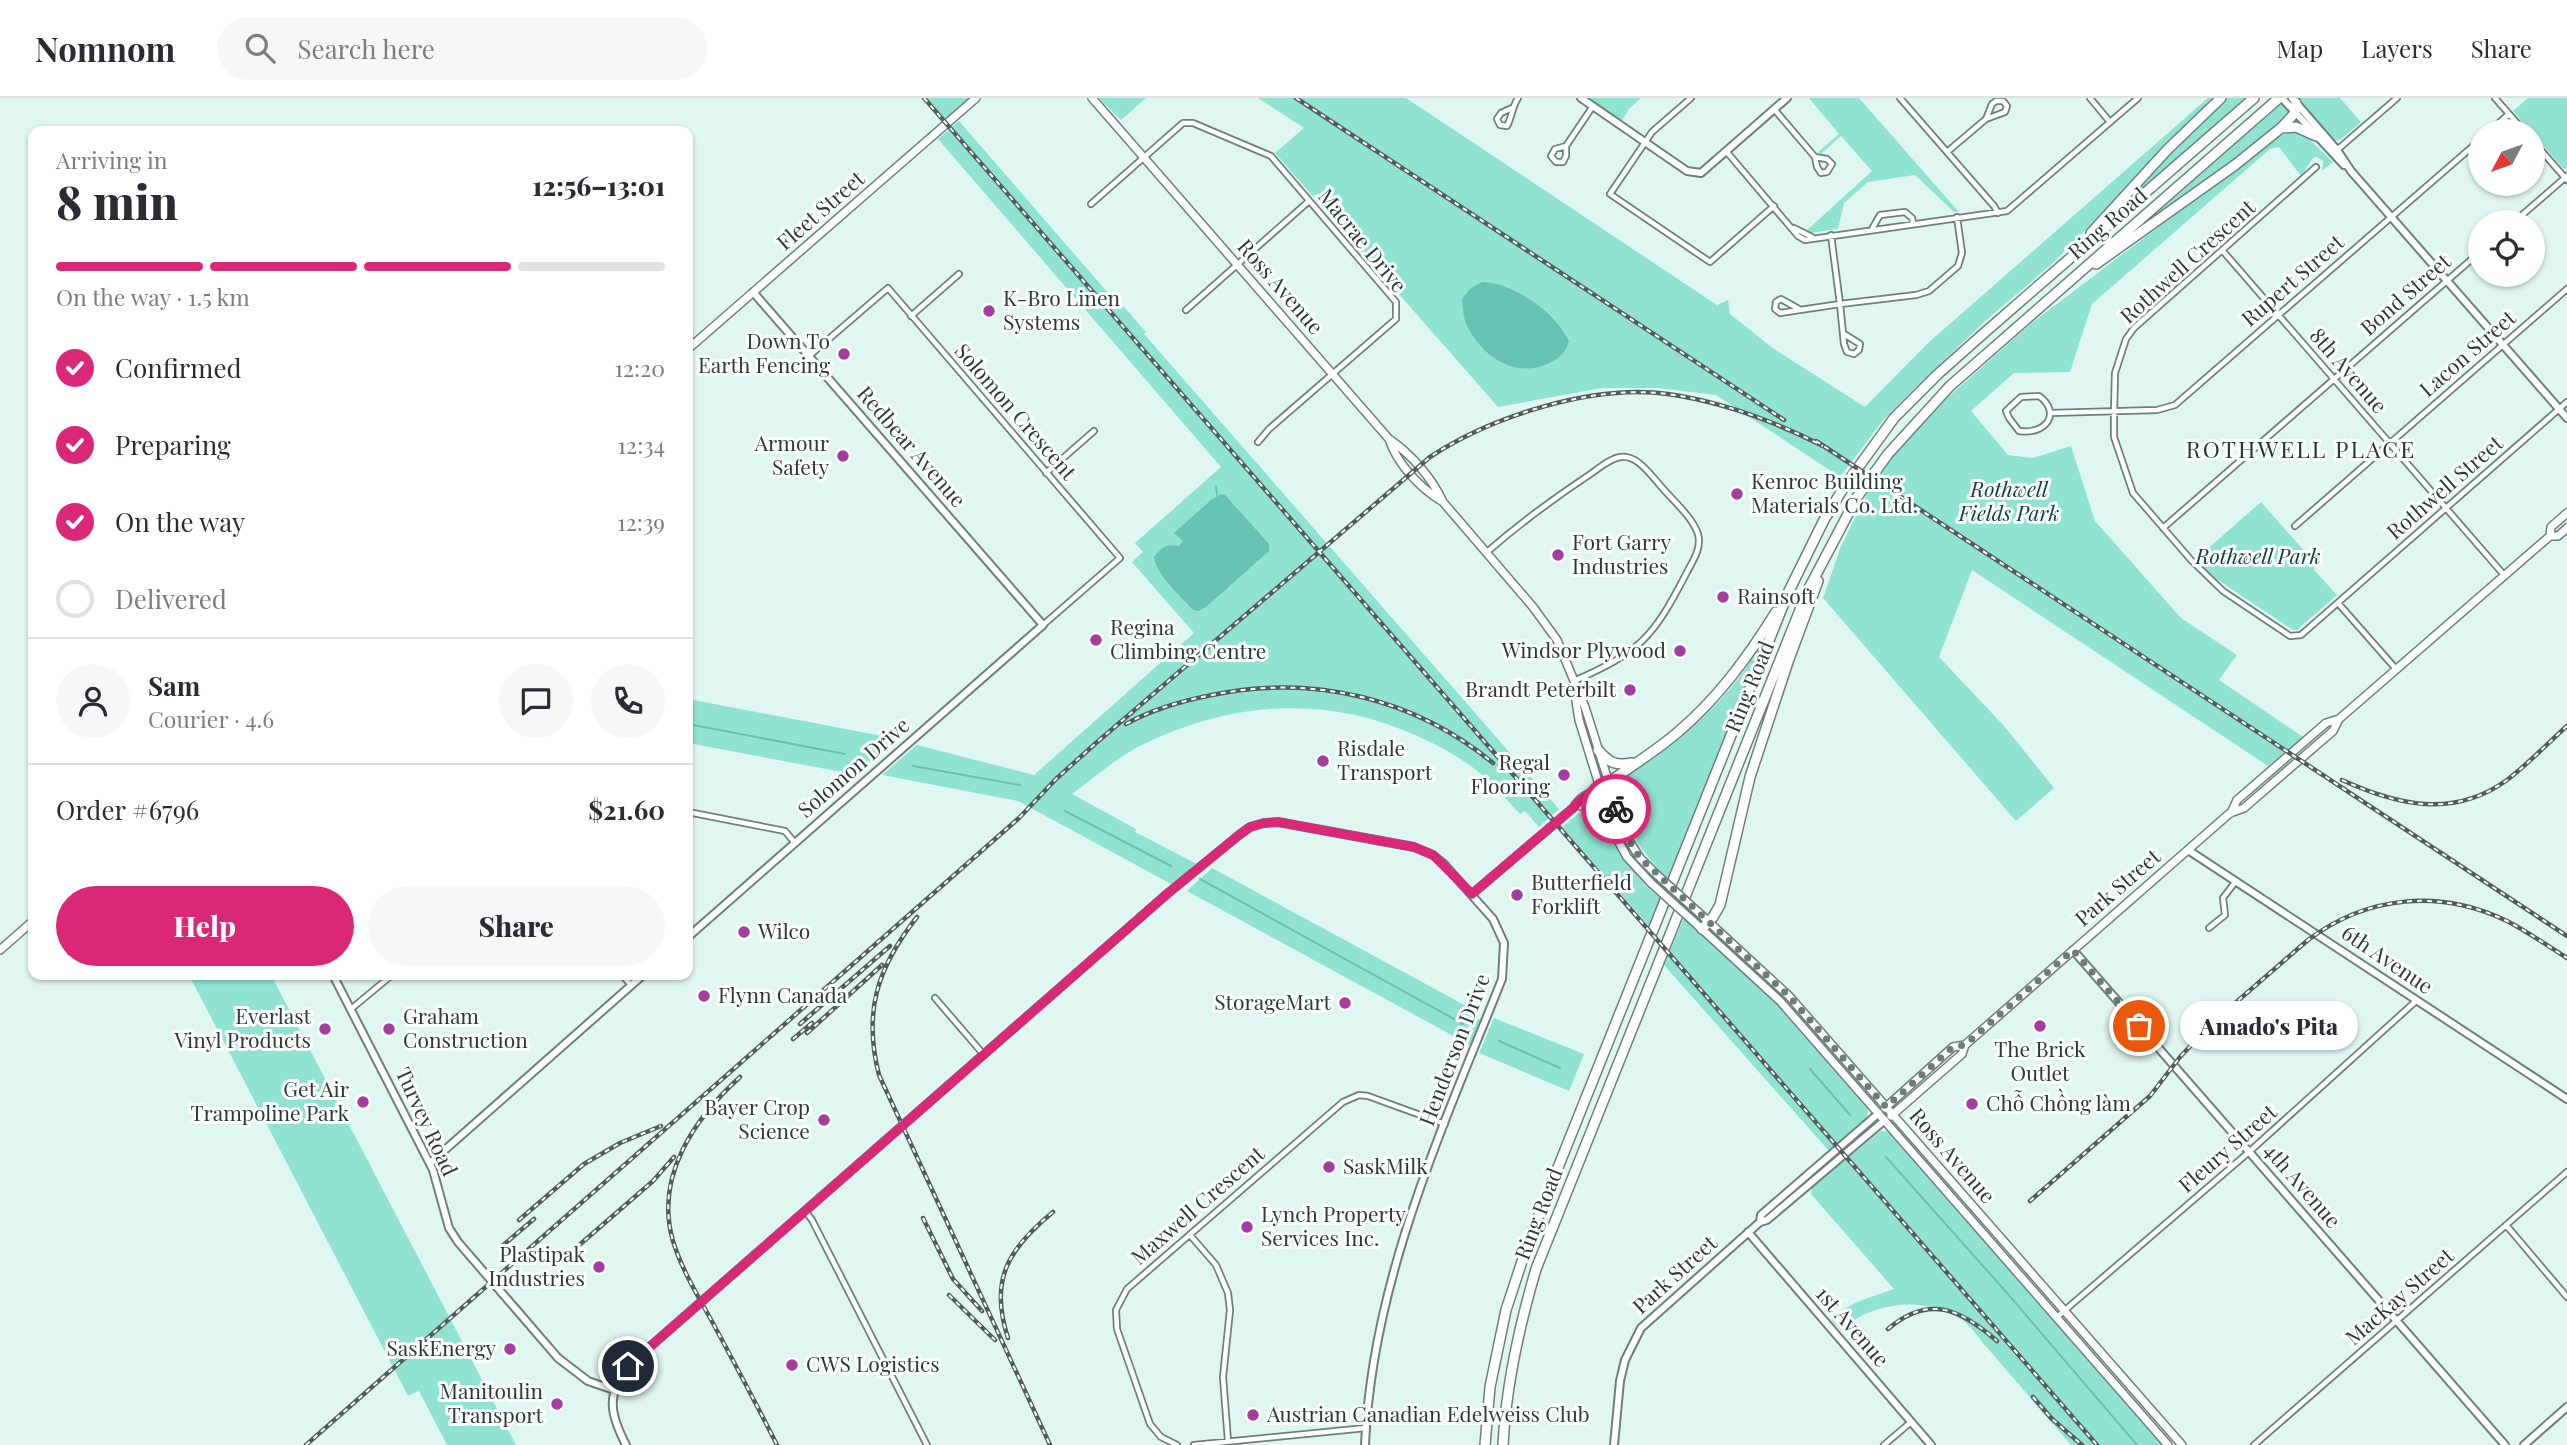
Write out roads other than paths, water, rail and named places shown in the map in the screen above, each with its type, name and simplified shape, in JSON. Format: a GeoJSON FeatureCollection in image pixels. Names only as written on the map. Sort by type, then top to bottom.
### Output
{"type":"FeatureCollection","features":[{"type":"Feature","properties":{"kind":"highway"},"geometry":{"type":"LineString","coordinates":[[2065,261],[2167,150],[2221,98]]}},
{"type":"Feature","properties":{"kind":"highway","name":"Ring Road"},"geometry":{"type":"LineString","coordinates":[[1485,1445],[1490,1388],[1506,1310],[1529,1240],[1788,593],[1818,532],[1844,487],[1894,418],[1938,374],[2254,98]]}},
{"type":"Feature","properties":{"kind":"highway","name":"Ring Road"},"geometry":{"type":"LineString","coordinates":[[1503,1445],[1511,1371],[1522,1316],[1536,1269],[1808,590],[1857,497],[1888,454],[1950,386],[2281,98]]}},
{"type":"Feature","properties":{"kind":"highway"},"geometry":{"type":"LineString","coordinates":[[2055,293],[2208,184],[2281,128],[2294,105]]}},
{"type":"Feature","properties":{"kind":"highway"},"geometry":{"type":"LineString","coordinates":[[2281,128],[2296,127],[2316,136]]}},
{"type":"Feature","properties":{"kind":"highway"},"geometry":{"type":"LineString","coordinates":[[1706,925],[1720,905],[1750,777],[1832,543]]}},
{"type":"Feature","properties":{"kind":"highway"},"geometry":{"type":"LineString","coordinates":[[1608,783],[1677,733],[1724,687],[1753,649],[1788,593]]}},
{"type":"Feature","properties":{"kind":"highway"},"geometry":{"type":"LineString","coordinates":[[1598,750],[1615,764],[1634,763]]}},
{"type":"Feature","properties":{"kind":"main road","name":"Fleet Street"},"geometry":{"type":"LineString","coordinates":[[693,345],[976,98]]}},
{"type":"Feature","properties":{"kind":"main road"},"geometry":{"type":"LineString","coordinates":[[1093,98],[1144,158]]}},
{"type":"Feature","properties":{"kind":"main road","name":"Ross Avenue"},"geometry":{"type":"LineString","coordinates":[[1144,158],[1389,439],[1401,447],[1436,487],[1443,502],[1549,628],[1564,655],[1586,707],[1625,834],[1640,858],[1698,912],[1706,925],[1780,1001],[2168,1445]]}},
{"type":"Feature","properties":{"kind":"main road","name":"Park Street"},"geometry":{"type":"LineString","coordinates":[[2550,536],[2551,527],[2567,513]]}},
{"type":"Feature","properties":{"kind":"main road","name":"Park Street"},"geometry":{"type":"LineString","coordinates":[[1885,1120],[1962,1054],[1965,1045],[2230,813],[2237,800],[2326,723],[2339,719],[2550,536],[2558,536],[2567,528]]}},
{"type":"Feature","properties":{"kind":"main road","name":"Ross Avenue"},"geometry":{"type":"LineString","coordinates":[[1573,681],[1576,710],[1600,790],[1627,857],[1693,921],[1706,925],[1789,996],[2182,1445]]}},
{"type":"Feature","properties":{"kind":"main road"},"geometry":{"type":"LineString","coordinates":[[1577,807],[1595,808],[1608,815]]}},
{"type":"Feature","properties":{"kind":"main road"},"geometry":{"type":"LineString","coordinates":[[0,950],[28,925]]}},
{"type":"Feature","properties":{"kind":"main road","name":"Park Street"},"geometry":{"type":"LineString","coordinates":[[1879,1113],[1953,1047],[1965,1045]]}},
{"type":"Feature","properties":{"kind":"street"},"geometry":{"type":"LineString","coordinates":[[1512,108],[1518,98]]}},
{"type":"Feature","properties":{"kind":"street"},"geometry":{"type":"LineString","coordinates":[[1581,98],[1687,171],[1701,173],[1787,98]]}},
{"type":"Feature","properties":{"kind":"street"},"geometry":{"type":"LineString","coordinates":[[1691,98],[1652,132],[1610,194],[1710,262],[1774,206]]}},
{"type":"Feature","properties":{"kind":"street"},"geometry":{"type":"LineString","coordinates":[[1900,98],[1998,213]]}},
{"type":"Feature","properties":{"kind":"street"},"geometry":{"type":"LineString","coordinates":[[2090,98],[2110,122]]}},
{"type":"Feature","properties":{"kind":"street"},"geometry":{"type":"LineString","coordinates":[[1726,151],[1793,228],[1812,237],[1830,235],[1998,213],[2012,207],[2138,98]]}},
{"type":"Feature","properties":{"kind":"street"},"geometry":{"type":"LineString","coordinates":[[2281,98],[2294,105],[2337,150],[2351,171]]}},
{"type":"Feature","properties":{"kind":"street"},"geometry":{"type":"LineString","coordinates":[[2337,150],[2397,98]]}},
{"type":"Feature","properties":{"kind":"street"},"geometry":{"type":"LineString","coordinates":[[2496,98],[2513,119]]}},
{"type":"Feature","properties":{"kind":"street"},"geometry":{"type":"LineString","coordinates":[[1947,152],[1986,119],[2005,112],[2007,106],[2003,101],[1992,104],[1986,119]]}},
{"type":"Feature","properties":{"kind":"street"},"geometry":{"type":"LineString","coordinates":[[2294,105],[2316,136],[2351,171],[2567,418]]}},
{"type":"Feature","properties":{"kind":"street"},"geometry":{"type":"LineString","coordinates":[[1566,146],[1592,106]]}},
{"type":"Feature","properties":{"kind":"street"},"geometry":{"type":"LineString","coordinates":[[1774,109],[1815,157]]}},
{"type":"Feature","properties":{"kind":"street"},"geometry":{"type":"LineString","coordinates":[[2503,119],[2509,114]]}},
{"type":"Feature","properties":{"kind":"street","name":"Macrae Drive"},"geometry":{"type":"LineString","coordinates":[[1091,204],[1183,123],[1193,123],[1271,156],[1396,302],[1396,319],[1269,429],[1258,442]]}},
{"type":"Feature","properties":{"kind":"street","name":"Rupert Street"},"geometry":{"type":"LineString","coordinates":[[2050,413],[2114,413],[2157,410],[2175,405],[2468,150]]}},
{"type":"Feature","properties":{"kind":"street"},"geometry":{"type":"LineString","coordinates":[[2528,210],[2566,178],[2545,155]]}},
{"type":"Feature","properties":{"kind":"street","name":"Rothwell Crescent"},"geometry":{"type":"LineString","coordinates":[[2316,167],[2129,333],[2115,373],[2114,437],[2133,493],[2191,561],[2223,591],[2290,636],[2301,635],[2343,598]]}},
{"type":"Feature","properties":{"kind":"street"},"geometry":{"type":"LineString","coordinates":[[1186,310],[1309,201]]}},
{"type":"Feature","properties":{"kind":"street"},"geometry":{"type":"LineString","coordinates":[[1872,229],[1880,215],[1905,212],[1912,218],[1913,223]]}},
{"type":"Feature","properties":{"kind":"street"},"geometry":{"type":"LineString","coordinates":[[1799,309],[1788,301],[1781,299],[1776,302],[1775,309],[1780,313],[1929,291],[1958,266],[1962,253],[1957,217]]}},
{"type":"Feature","properties":{"kind":"street"},"geometry":{"type":"LineString","coordinates":[[1830,235],[1844,334],[1847,352],[1854,354],[1859,350],[1860,344],[1844,334]]}},
{"type":"Feature","properties":{"kind":"street","name":"8th Avenue"},"geometry":{"type":"LineString","coordinates":[[2222,250],[2504,575]]}},
{"type":"Feature","properties":{"kind":"street","name":"Bond Street"},"geometry":{"type":"LineString","coordinates":[[2163,528],[2468,263]]}},
{"type":"Feature","properties":{"kind":"street"},"geometry":{"type":"LineString","coordinates":[[911,316],[960,274]]}},
{"type":"Feature","properties":{"kind":"street","name":"Solomon Crescent"},"geometry":{"type":"LineString","coordinates":[[809,356],[888,288],[1120,558],[1043,625]]}},
{"type":"Feature","properties":{"kind":"street","name":"Lacon Street"},"geometry":{"type":"LineString","coordinates":[[2295,526],[2567,289]]}},
{"type":"Feature","properties":{"kind":"street","name":"Redbear Avenue"},"geometry":{"type":"LineString","coordinates":[[753,292],[1043,625]]}},
{"type":"Feature","properties":{"kind":"street"},"geometry":{"type":"LineString","coordinates":[[2039,396],[2046,401],[2050,413],[2042,429],[2029,433],[2019,431],[2008,418],[2006,411],[2021,397],[2039,396]]}},
{"type":"Feature","properties":{"kind":"street","name":"Rothwell Street"},"geometry":{"type":"LineString","coordinates":[[2343,598],[2567,402]]}},
{"type":"Feature","properties":{"kind":"street"},"geometry":{"type":"LineString","coordinates":[[1046,473],[1094,430]]}},
{"type":"Feature","properties":{"kind":"street"},"geometry":{"type":"LineString","coordinates":[[1487,552],[1555,498],[1606,463],[1621,457],[1633,459],[1643,466],[1690,520],[1697,531],[1698,550],[1660,622],[1639,646],[1573,681]]}},
{"type":"Feature","properties":{"kind":"street"},"geometry":{"type":"LineString","coordinates":[[2337,603],[2396,669]]}},
{"type":"Feature","properties":{"kind":"street","name":"Solomon Drive"},"geometry":{"type":"LineString","coordinates":[[693,933],[1043,625]]}},
{"type":"Feature","properties":{"kind":"street"},"geometry":{"type":"LineString","coordinates":[[1472,894],[1577,807],[1577,802],[1608,783]]}},
{"type":"Feature","properties":{"kind":"street"},"geometry":{"type":"LineString","coordinates":[[693,813],[785,831],[795,843]]}},
{"type":"Feature","properties":{"kind":"street","name":"Henderson Drive"},"geometry":{"type":"LineString","coordinates":[[614,1390],[628,1366],[1167,894],[1250,827],[1278,822],[1414,847],[1433,855],[1472,894],[1500,932],[1504,943],[1504,969],[1396,1256],[1380,1324],[1365,1445]]}},
{"type":"Feature","properties":{"kind":"street","name":"6th Avenue"},"geometry":{"type":"LineString","coordinates":[[2188,850],[2567,1099]]}},
{"type":"Feature","properties":{"kind":"street"},"geometry":{"type":"LineString","coordinates":[[2209,928],[2225,915],[2222,898],[2235,881]]}},
{"type":"Feature","properties":{"kind":"street","name":"4th Avenue"},"geometry":{"type":"LineString","coordinates":[[2073,950],[2505,1445]]}},
{"type":"Feature","properties":{"kind":"street","name":"Turvey Road"},"geometry":{"type":"LineString","coordinates":[[336,980],[430,1163],[449,1228],[458,1242],[558,1358],[588,1381],[614,1390]]}},
{"type":"Feature","properties":{"kind":"street"},"geometry":{"type":"LineString","coordinates":[[351,1009],[386,980]]}},
{"type":"Feature","properties":{"kind":"street"},"geometry":{"type":"LineString","coordinates":[[626,980],[631,985]]}},
{"type":"Feature","properties":{"kind":"street"},"geometry":{"type":"LineString","coordinates":[[430,1163],[637,980]]}},
{"type":"Feature","properties":{"kind":"street"},"geometry":{"type":"LineString","coordinates":[[935,998],[984,1055]]}},
{"type":"Feature","properties":{"kind":"street","name":"Fleury Street"},"geometry":{"type":"LineString","coordinates":[[2057,1317],[2249,1152],[2416,1001]]}},
{"type":"Feature","properties":{"kind":"street","name":"Maxwell Crescent"},"geometry":{"type":"LineString","coordinates":[[1177,1445],[1161,1437],[1150,1424],[1117,1329],[1118,1304],[1127,1289],[1343,1102],[1368,1096],[1445,1124]]}},
{"type":"Feature","properties":{"kind":"street","name":"Park Street"},"geometry":{"type":"LineString","coordinates":[[1760,1222],[1761,1215],[1879,1113]]}},
{"type":"Feature","properties":{"kind":"street","name":"Park Street"},"geometry":{"type":"LineString","coordinates":[[1614,1445],[1620,1381],[1625,1360],[1641,1328],[1760,1222],[1767,1220],[1885,1120]]}},
{"type":"Feature","properties":{"kind":"street","name":"MacKay Street"},"geometry":{"type":"LineString","coordinates":[[2254,1445],[2567,1172]]}},
{"type":"Feature","properties":{"kind":"street"},"geometry":{"type":"LineString","coordinates":[[806,1212],[927,1445]]}},
{"type":"Feature","properties":{"kind":"street"},"geometry":{"type":"LineString","coordinates":[[2506,1225],[2567,1297]]}},
{"type":"Feature","properties":{"kind":"street","name":"1st Avenue"},"geometry":{"type":"LineString","coordinates":[[1748,1233],[1931,1445]]}},
{"type":"Feature","properties":{"kind":"street"},"geometry":{"type":"LineString","coordinates":[[1189,1234],[1216,1265],[1228,1293],[1230,1310],[1223,1377],[1228,1441]]}},
{"type":"Feature","properties":{"kind":"street"},"geometry":{"type":"LineString","coordinates":[[614,1390],[614,1416],[626,1445]]}},
{"type":"Feature","properties":{"kind":"street"},"geometry":{"type":"LineString","coordinates":[[2524,1445],[2567,1407]]}},
{"type":"Feature","properties":{"kind":"street"},"geometry":{"type":"LineString","coordinates":[[1884,1445],[1911,1422]]}},
{"type":"Feature","properties":{"kind":"street"},"geometry":{"type":"LineString","coordinates":[[1194,1445],[1366,1428]]}},
{"type":"Feature","properties":{"kind":"waterway"},"geometry":{"type":"LineString","coordinates":[[1216,486],[1217,495]]}},
{"type":"Feature","properties":{"kind":"waterway"},"geometry":{"type":"LineString","coordinates":[[693,725],[845,754]]}},
{"type":"Feature","properties":{"kind":"waterway"},"geometry":{"type":"LineString","coordinates":[[913,766],[1020,785]]}},
{"type":"Feature","properties":{"kind":"waterway"},"geometry":{"type":"LineString","coordinates":[[1065,811],[1171,866]]}},
{"type":"Feature","properties":{"kind":"waterway"},"geometry":{"type":"LineString","coordinates":[[1200,879],[1463,1024]]}},
{"type":"Feature","properties":{"kind":"waterway"},"geometry":{"type":"LineString","coordinates":[[1499,1041],[1560,1068]]}},
{"type":"Feature","properties":{"kind":"waterway"},"geometry":{"type":"LineString","coordinates":[[1810,1069],[1850,1115]]}},
{"type":"Feature","properties":{"kind":"waterway"},"geometry":{"type":"LineString","coordinates":[[1886,1157],[2137,1445]]}},
{"type":"Feature","properties":{"kind":"railway"},"geometry":{"type":"LineString","coordinates":[[924,98],[2097,1445]]}},
{"type":"Feature","properties":{"kind":"railway"},"geometry":{"type":"LineString","coordinates":[[1296,98],[1784,420]]}},
{"type":"Feature","properties":{"kind":"railway"},"geometry":{"type":"LineString","coordinates":[[306,1445],[1019,818],[1056,779],[1096,743],[1430,457],[1483,428],[1544,406],[1608,394],[1639,392],[1668,394],[1728,407],[1786,428],[1823,446]]}},
{"type":"Feature","properties":{"kind":"railway"},"geometry":{"type":"LineString","coordinates":[[1816,441],[2567,936]]}},
{"type":"Feature","properties":{"kind":"railway"},"geometry":{"type":"LineString","coordinates":[[1126,724],[1168,706],[1212,695],[1250,689],[1324,690],[1396,707],[1430,722],[1493,763]]}},
{"type":"Feature","properties":{"kind":"railway"},"geometry":{"type":"LineString","coordinates":[[2342,780],[2404,801],[2446,804],[2466,800],[2507,780],[2567,726]]}},
{"type":"Feature","properties":{"kind":"railway"},"geometry":{"type":"LineString","coordinates":[[2030,1201],[2150,1096],[2180,1057],[2211,1024],[2308,940],[2355,914],[2405,902],[2456,904],[2507,921],[2567,958]]}},
{"type":"Feature","properties":{"kind":"railway"},"geometry":{"type":"LineString","coordinates":[[917,917],[892,954],[877,992],[873,1031],[879,1075],[1050,1445]]}},
{"type":"Feature","properties":{"kind":"railway"},"geometry":{"type":"LineString","coordinates":[[800,1024],[890,946]]}},
{"type":"Feature","properties":{"kind":"railway"},"geometry":{"type":"LineString","coordinates":[[807,1033],[882,965]]}},
{"type":"Feature","properties":{"kind":"railway"},"geometry":{"type":"LineString","coordinates":[[793,1039],[812,1023]]}},
{"type":"Feature","properties":{"kind":"railway"},"geometry":{"type":"LineString","coordinates":[[740,1077],[708,1111],[682,1150],[669,1194],[669,1217],[673,1241],[686,1274],[777,1445]]}},
{"type":"Feature","properties":{"kind":"railway"},"geometry":{"type":"LineString","coordinates":[[519,1220],[584,1164],[620,1143],[661,1126]]}},
{"type":"Feature","properties":{"kind":"railway"},"geometry":{"type":"LineString","coordinates":[[577,1247],[653,1181],[674,1157]]}},
{"type":"Feature","properties":{"kind":"railway"},"geometry":{"type":"LineString","coordinates":[[1008,1338],[1001,1299],[1006,1267],[1024,1239],[1053,1212]]}},
{"type":"Feature","properties":{"kind":"railway"},"geometry":{"type":"LineString","coordinates":[[923,1218],[953,1279],[982,1311]]}},
{"type":"Feature","properties":{"kind":"railway"},"geometry":{"type":"LineString","coordinates":[[501,1247],[534,1219]]}},
{"type":"Feature","properties":{"kind":"railway"},"geometry":{"type":"LineString","coordinates":[[949,1295],[995,1340]]}},
{"type":"Feature","properties":{"kind":"railway"},"geometry":{"type":"LineString","coordinates":[[1888,1329],[1917,1312],[1944,1310],[1970,1321],[1997,1341]]}},
{"type":"Feature","properties":{"kind":"railway"},"geometry":{"type":"LineString","coordinates":[[2033,1397],[2051,1418],[2082,1445]]}},
{"type":"Feature","properties":{"kind":"place","name":"K-Bro Linen Systems"},"geometry":{"type":"Point","coordinates":[989,311]}},
{"type":"Feature","properties":{"kind":"place","name":"Down To Earth Fencing"},"geometry":{"type":"Point","coordinates":[844,354]}},
{"type":"Feature","properties":{"kind":"place","name":"Armour Safety"},"geometry":{"type":"Point","coordinates":[843,456]}},
{"type":"Feature","properties":{"kind":"place","name":"Kenroc Building Materials Co. Ltd."},"geometry":{"type":"Point","coordinates":[1737,494]}},
{"type":"Feature","properties":{"kind":"place","name":"Fort Garry Industries"},"geometry":{"type":"Point","coordinates":[1558,555]}},
{"type":"Feature","properties":{"kind":"place","name":"Rainsoft"},"geometry":{"type":"Point","coordinates":[1723,597]}},
{"type":"Feature","properties":{"kind":"place","name":"Regina Climbing Centre"},"geometry":{"type":"Point","coordinates":[1096,640]}},
{"type":"Feature","properties":{"kind":"place","name":"Windsor Plywood"},"geometry":{"type":"Point","coordinates":[1680,651]}},
{"type":"Feature","properties":{"kind":"place","name":"Brandt Peterbilt"},"geometry":{"type":"Point","coordinates":[1630,690]}},
{"type":"Feature","properties":{"kind":"place","name":"Risdale Transport"},"geometry":{"type":"Point","coordinates":[1323,761]}},
{"type":"Feature","properties":{"kind":"place","name":"Regal Flooring"},"geometry":{"type":"Point","coordinates":[1564,775]}},
{"type":"Feature","properties":{"kind":"place","name":"Butterfield Forklift"},"geometry":{"type":"Point","coordinates":[1517,895]}},
{"type":"Feature","properties":{"kind":"place","name":"Wilco"},"geometry":{"type":"Point","coordinates":[744,932]}},
{"type":"Feature","properties":{"kind":"place","name":"Flynn Canada"},"geometry":{"type":"Point","coordinates":[704,996]}},
{"type":"Feature","properties":{"kind":"place","name":"StorageMart"},"geometry":{"type":"Point","coordinates":[1345,1003]}},
{"type":"Feature","properties":{"kind":"place","name":"The Brick Outlet"},"geometry":{"type":"Point","coordinates":[2040,1026]}},
{"type":"Feature","properties":{"kind":"place","name":"Amado's Pita"},"geometry":{"type":"Point","coordinates":[2139,1026]}},
{"type":"Feature","properties":{"kind":"place","name":"Everlast Vinyl Products"},"geometry":{"type":"Point","coordinates":[325,1029]}},
{"type":"Feature","properties":{"kind":"place","name":"Graham Construction"},"geometry":{"type":"Point","coordinates":[389,1029]}},
{"type":"Feature","properties":{"kind":"place","name":"Get Air Trampoline Park"},"geometry":{"type":"Point","coordinates":[363,1102]}},
{"type":"Feature","properties":{"kind":"place","name":"Chỗ Chồng làm"},"geometry":{"type":"Point","coordinates":[1972,1104]}},
{"type":"Feature","properties":{"kind":"place","name":"Bayer Crop Science"},"geometry":{"type":"Point","coordinates":[824,1120]}},
{"type":"Feature","properties":{"kind":"place","name":"SaskMilk"},"geometry":{"type":"Point","coordinates":[1329,1167]}},
{"type":"Feature","properties":{"kind":"place","name":"Lynch Property Services Inc."},"geometry":{"type":"Point","coordinates":[1247,1227]}},
{"type":"Feature","properties":{"kind":"place","name":"Plastipak Industries"},"geometry":{"type":"Point","coordinates":[599,1267]}},
{"type":"Feature","properties":{"kind":"place","name":"SaskEnergy"},"geometry":{"type":"Point","coordinates":[510,1349]}},
{"type":"Feature","properties":{"kind":"place","name":"CWS Logistics"},"geometry":{"type":"Point","coordinates":[792,1365]}},
{"type":"Feature","properties":{"kind":"place","name":"Manitoulin Transport"},"geometry":{"type":"Point","coordinates":[557,1404]}},
{"type":"Feature","properties":{"kind":"place","name":"Austrian Canadian Edelweiss Club"},"geometry":{"type":"Point","coordinates":[1253,1415]}},
{"type":"Feature","properties":{"kind":"district","name":"ROTHWELL PLACE"},"geometry":{"type":"Point","coordinates":[2301,450]}},
{"type":"Feature","properties":{"kind":"park label","name":"Rothwell Fields Park"},"geometry":{"type":"Point","coordinates":[2009,502]}},
{"type":"Feature","properties":{"kind":"park label","name":"Rothwell Park"},"geometry":{"type":"Point","coordinates":[2258,557]}}]}
